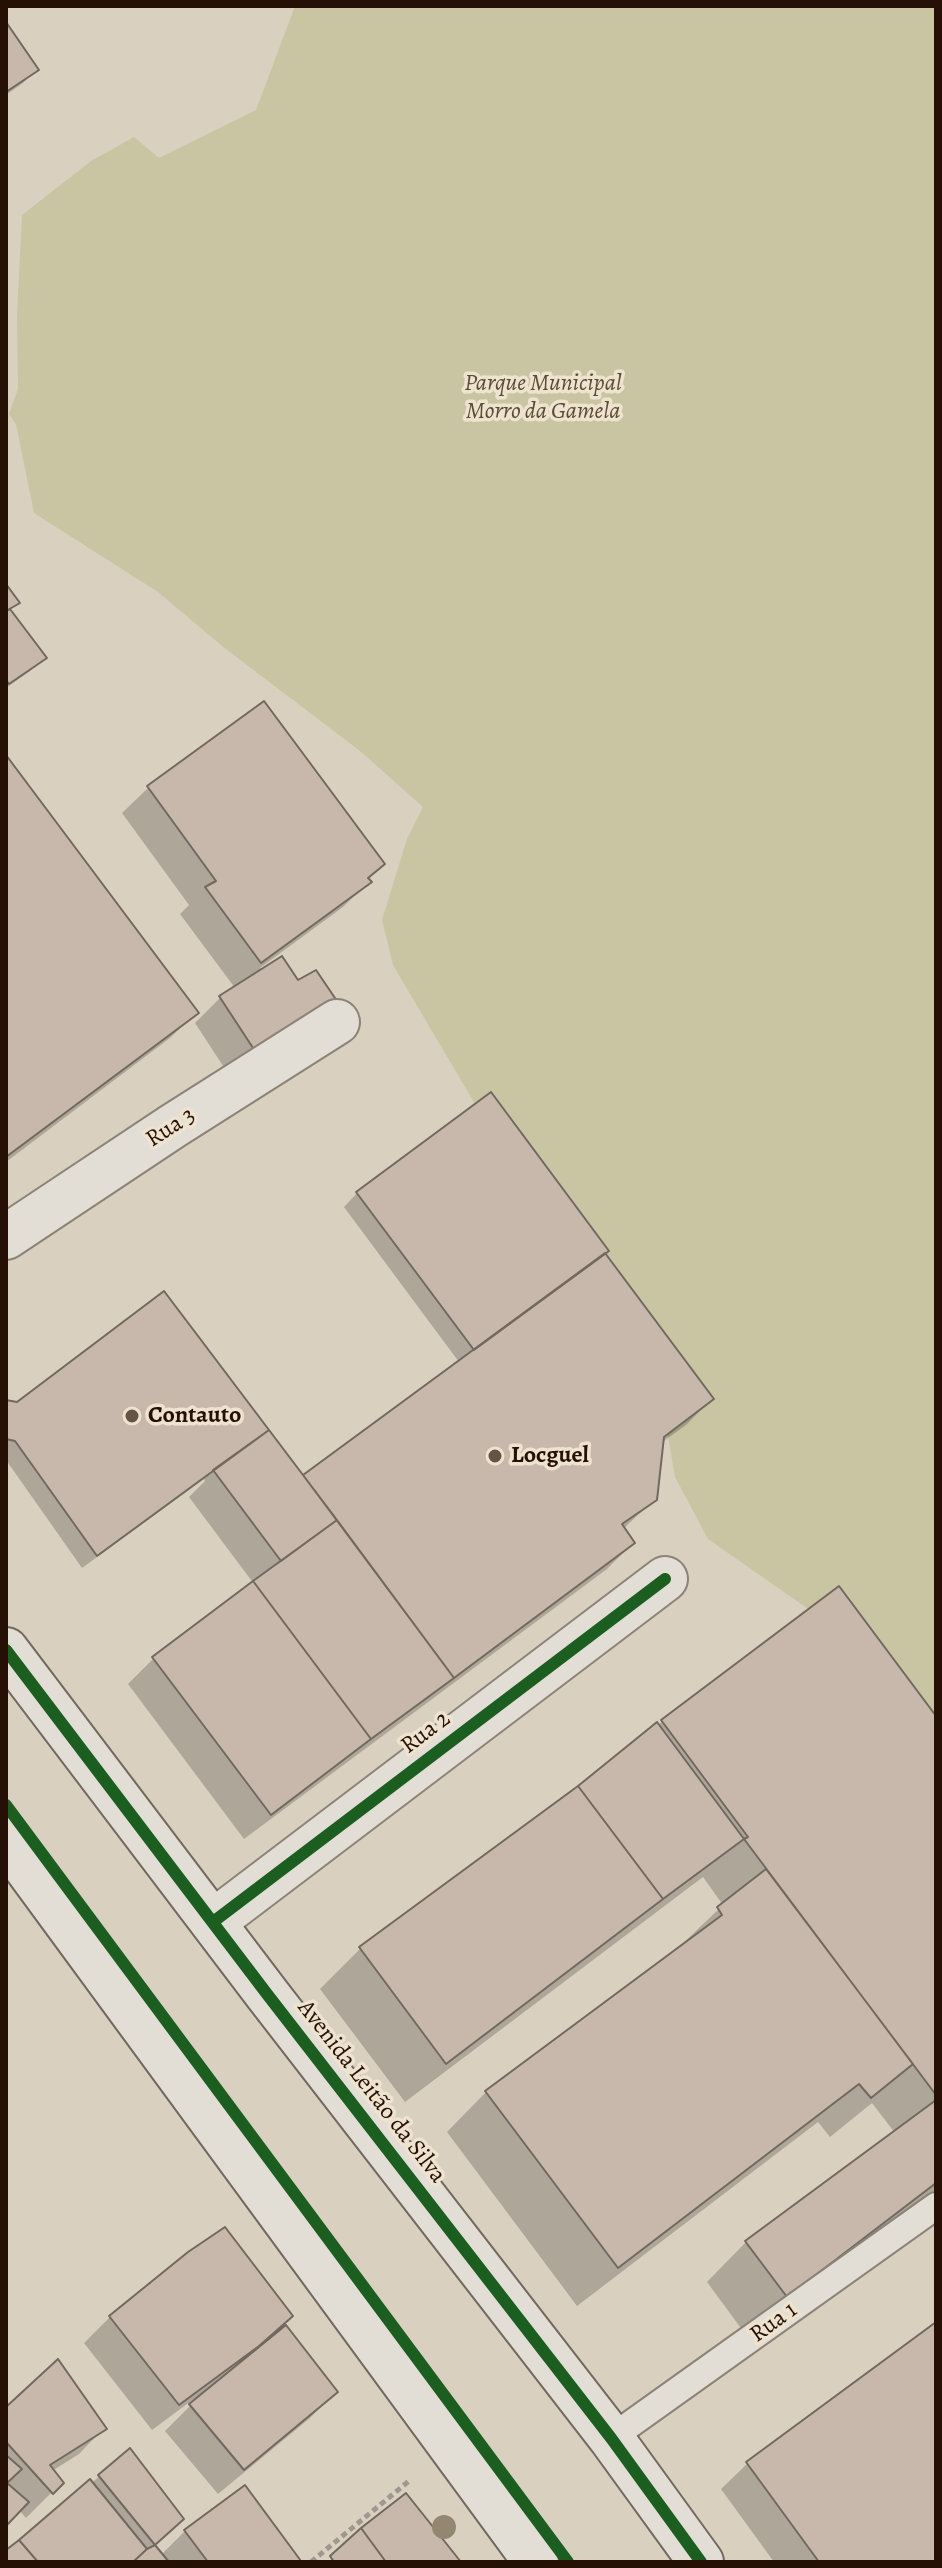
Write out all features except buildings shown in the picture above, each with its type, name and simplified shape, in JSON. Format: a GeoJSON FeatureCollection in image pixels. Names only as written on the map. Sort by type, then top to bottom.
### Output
{"type":"FeatureCollection","features":[{"type":"Feature","properties":{"kind":"street","name":"Rua 3"},"geometry":{"type":"LineString","coordinates":[[6,1237],[337,1022]]}},
{"type":"Feature","properties":{"kind":"street","name":"Rua 2"},"geometry":{"type":"LineString","coordinates":[[213,1922],[665,1579]]}},
{"type":"Feature","properties":{"kind":"street","name":"Avenida Leitão da Silva"},"geometry":{"type":"LineString","coordinates":[[6,1650],[611,2438],[701,2562]]}},
{"type":"Feature","properties":{"kind":"street"},"geometry":{"type":"LineString","coordinates":[[6,1840],[536,2562]]}},
{"type":"Feature","properties":{"kind":"lane","name":"Rua 1"},"geometry":{"type":"LineString","coordinates":[[611,2438],[936,2206]]}},
{"type":"Feature","properties":{"kind":"path"},"geometry":{"type":"LineString","coordinates":[[311,2562],[402,2489],[447,2443]]}},
{"type":"Feature","properties":{"kind":"green space","name":"Parque Municipal Morro da Gamela"},"geometry":{"type":"Polygon","coordinates":[[[295,6],[936,6],[936,1741],[827,1622],[708,1539],[675,1477],[663,1407],[599,1274],[475,1104],[393,965],[382,920],[407,839],[423,807],[360,751],[222,646],[158,592],[34,513],[16,424],[9,414],[18,389],[17,316],[22,215],[91,161],[134,137],[159,158],[256,110],[295,6]]]}},
{"type":"Feature","properties":{"kind":"cycle path"},"geometry":{"type":"LineString","coordinates":[[213,1922],[665,1579]]}},
{"type":"Feature","properties":{"kind":"cycle path"},"geometry":{"type":"LineString","coordinates":[[6,1650],[267,1994],[611,2438],[701,2562]]}},
{"type":"Feature","properties":{"kind":"cycle path"},"geometry":{"type":"LineString","coordinates":[[6,1805],[568,2562]]}},
{"type":"Feature","properties":{"kind":"place","name":"Contauto"},"geometry":{"type":"Point","coordinates":[132,1416]}},
{"type":"Feature","properties":{"kind":"place","name":"Locguel"},"geometry":{"type":"Point","coordinates":[495,1456]}}]}
